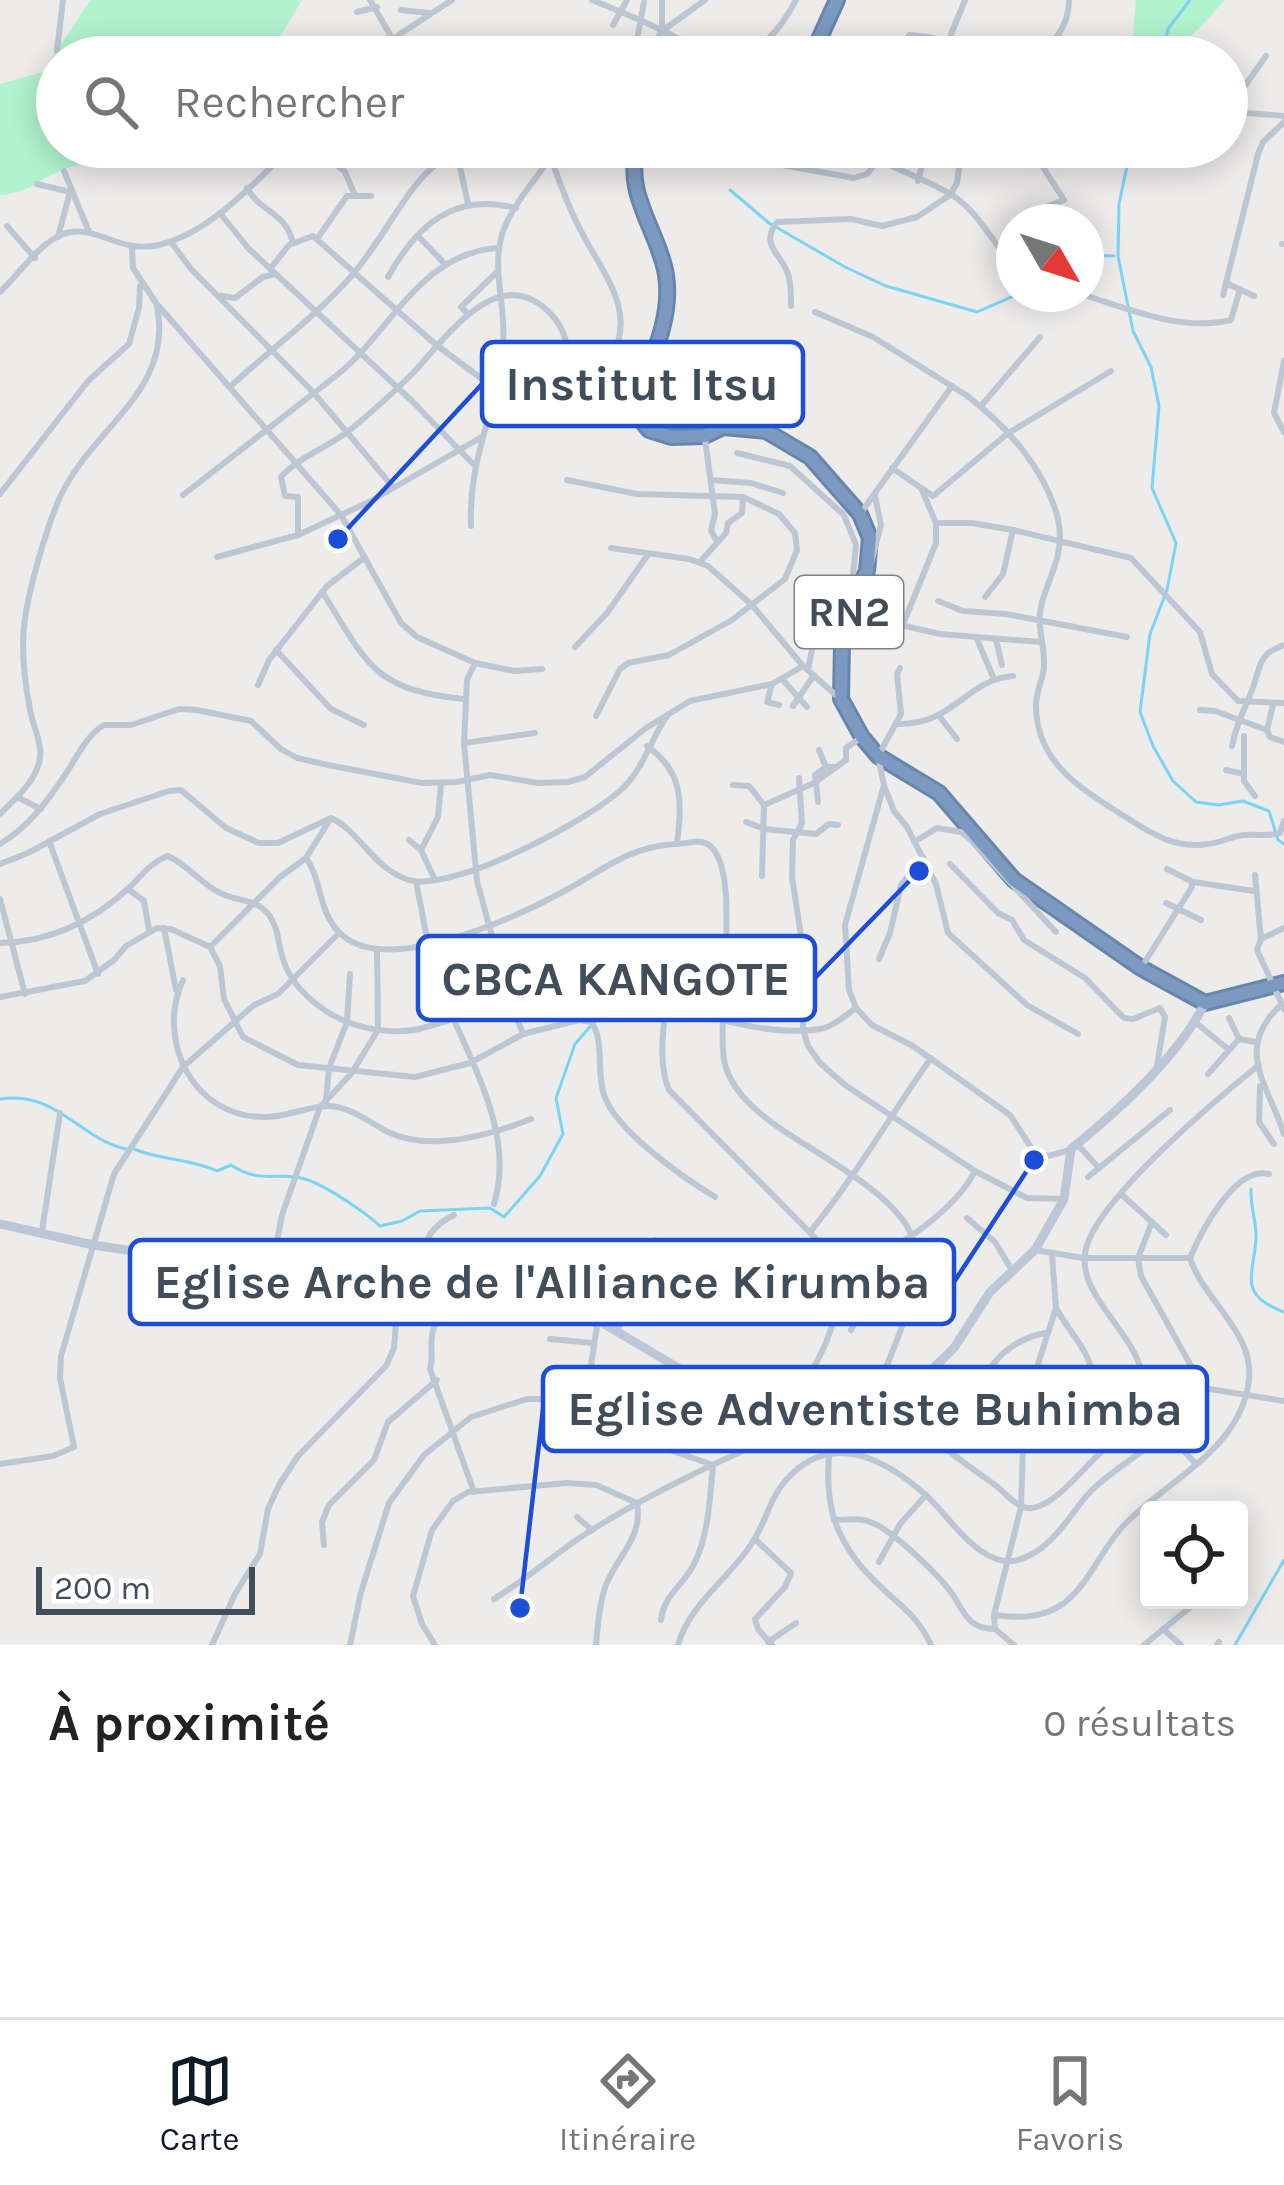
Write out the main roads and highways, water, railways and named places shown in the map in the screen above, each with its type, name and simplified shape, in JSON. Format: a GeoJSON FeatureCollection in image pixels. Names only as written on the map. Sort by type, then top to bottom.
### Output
{"type":"FeatureCollection","features":[{"type":"Feature","properties":{"kind":"highway"},"geometry":{"type":"LineString","coordinates":[[821,36],[837,0]]}},
{"type":"Feature","properties":{"kind":"highway","name":"RN2"},"geometry":{"type":"LineString","coordinates":[[635,168],[637,192],[666,275],[666,307],[650,370],[634,404],[638,418],[650,430],[670,437],[704,436],[723,427],[766,431],[810,457],[860,514],[870,538],[867,571],[852,598],[842,643],[841,699],[862,736],[878,756],[939,793],[1014,880],[1141,968],[1205,1003],[1280,985]]}},
{"type":"Feature","properties":{"kind":"waterway"},"geometry":{"type":"LineString","coordinates":[[1166,36],[1190,0]]}},
{"type":"Feature","properties":{"kind":"waterway"},"geometry":{"type":"LineString","coordinates":[[1127,168],[1119,204],[1118,256],[1133,331],[1151,367],[1159,406],[1152,488],[1176,543],[1167,590],[1150,634],[1140,712],[1173,781],[1196,802],[1243,801],[1269,811],[1278,840],[1284,844]]}},
{"type":"Feature","properties":{"kind":"waterway"},"geometry":{"type":"LineString","coordinates":[[730,190],[769,223],[886,286],[977,312],[996,304]]}},
{"type":"Feature","properties":{"kind":"waterway"},"geometry":{"type":"LineString","coordinates":[[1104,256],[1114,256]]}},
{"type":"Feature","properties":{"kind":"waterway"},"geometry":{"type":"LineString","coordinates":[[134,1149],[217,1171],[231,1165],[260,1176],[305,1179],[380,1226],[420,1211],[490,1208],[504,1217],[540,1176],[563,1134],[556,1098],[575,1044],[629,982]]}},
{"type":"Feature","properties":{"kind":"waterway"},"geometry":{"type":"LineString","coordinates":[[0,1099],[37,1102],[126,1149]]}},
{"type":"Feature","properties":{"kind":"waterway"},"geometry":{"type":"LineString","coordinates":[[1251,1189],[1256,1233],[1254,1291],[1269,1306],[1284,1312]]}},
{"type":"Feature","properties":{"kind":"waterway"},"geometry":{"type":"LineString","coordinates":[[1235,1645],[1284,1560]]}},
{"type":"Feature","properties":{"kind":"place","name":"Institut Itsu"},"geometry":{"type":"Point","coordinates":[338,539]}},
{"type":"Feature","properties":{"kind":"place","name":"CBCA KANGOTE"},"geometry":{"type":"Point","coordinates":[919,871]}},
{"type":"Feature","properties":{"kind":"place","name":"Eglise Arche de l'Alliance Kirumba"},"geometry":{"type":"Point","coordinates":[1034,1160]}},
{"type":"Feature","properties":{"kind":"place","name":"Eglise Adventiste Buhimba"},"geometry":{"type":"Point","coordinates":[520,1608]}}]}
